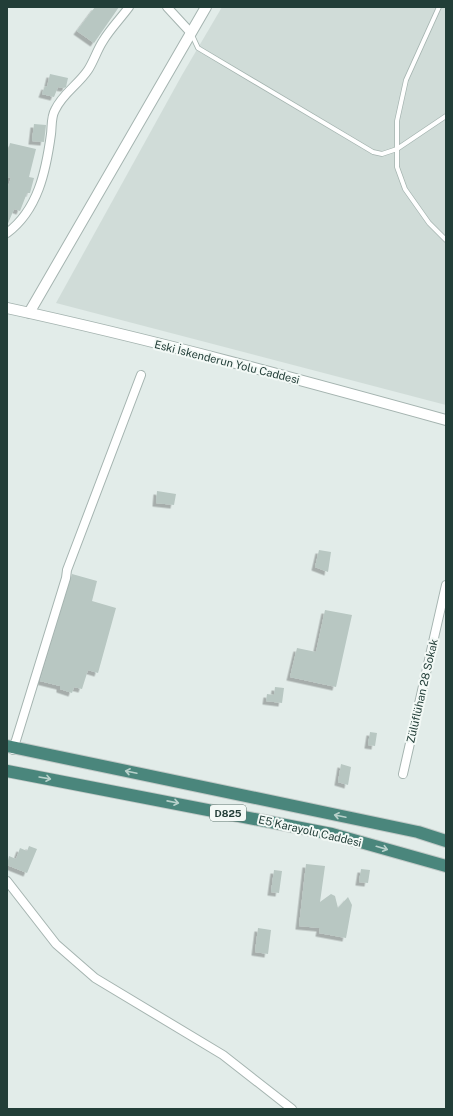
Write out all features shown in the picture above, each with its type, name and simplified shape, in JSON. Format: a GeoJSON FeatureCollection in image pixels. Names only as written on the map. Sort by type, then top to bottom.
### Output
{"type":"FeatureCollection","features":[{"type":"Feature","properties":{"kind":"highway","name":"E5 Karayolu Caddesi"},"geometry":{"type":"LineString","coordinates":[[11,748],[418,832],[446,841]]}},
{"type":"Feature","properties":{"kind":"highway","name":"E5 Karayolu Caddesi"},"geometry":{"type":"LineString","coordinates":[[7,771],[332,834],[446,866]]}},
{"type":"Feature","properties":{"kind":"street"},"geometry":{"type":"LineString","coordinates":[[7,234],[21,221],[32,205],[42,184],[55,109],[66,91],[87,71],[103,40],[129,7]]}},
{"type":"Feature","properties":{"kind":"street"},"geometry":{"type":"LineString","coordinates":[[167,7],[191,33]]}},
{"type":"Feature","properties":{"kind":"street"},"geometry":{"type":"LineString","coordinates":[[29,313],[206,7]]}},
{"type":"Feature","properties":{"kind":"street","name":"Eski İskenderun Yolu Caddesi"},"geometry":{"type":"LineString","coordinates":[[7,308],[72,322],[299,380],[446,420]]}},
{"type":"Feature","properties":{"kind":"street"},"geometry":{"type":"LineString","coordinates":[[11,748],[66,578],[67,570],[141,375]]}},
{"type":"Feature","properties":{"kind":"street","name":"Zülüflühan 28 Sokak"},"geometry":{"type":"LineString","coordinates":[[403,774],[446,585]]}},
{"type":"Feature","properties":{"kind":"street"},"geometry":{"type":"LineString","coordinates":[[7,881],[56,944],[95,978],[223,1055],[292,1109]]}},
{"type":"Feature","properties":{"kind":"lane"},"geometry":{"type":"LineString","coordinates":[[439,7],[406,80],[397,121],[397,167],[405,189],[429,223],[446,240]]}},
{"type":"Feature","properties":{"kind":"lane"},"geometry":{"type":"LineString","coordinates":[[191,33],[198,48],[373,152],[382,154],[397,149],[446,116]]}},
{"type":"Feature","properties":{"kind":"shaded area"},"geometry":{"type":"Polygon","coordinates":[[[222,7],[446,7],[446,405],[56,303],[182,75],[222,7]]]}},
{"type":"Feature","properties":{"kind":"building"},"geometry":{"type":"Polygon","coordinates":[[[95,7],[119,7],[94,43],[77,31],[95,7]]]}},
{"type":"Feature","properties":{"kind":"building"},"geometry":{"type":"Polygon","coordinates":[[[50,74],[68,78],[66,87],[58,87],[54,97],[42,94],[45,86],[47,87],[50,74]]]}},
{"type":"Feature","properties":{"kind":"building"},"geometry":{"type":"Polygon","coordinates":[[[34,124],[46,125],[44,142],[32,141],[34,124]]]}},
{"type":"Feature","properties":{"kind":"building"},"geometry":{"type":"Polygon","coordinates":[[[10,143],[36,149],[29,177],[34,178],[30,193],[27,193],[20,211],[14,209],[7,226],[7,189],[11,178],[7,177],[7,154],[10,143]]]}},
{"type":"Feature","properties":{"kind":"building"},"geometry":{"type":"Polygon","coordinates":[[[157,491],[176,494],[174,505],[156,503],[157,491]]]}},
{"type":"Feature","properties":{"kind":"building"},"geometry":{"type":"Polygon","coordinates":[[[319,550],[331,552],[328,572],[315,567],[319,550]]]}},
{"type":"Feature","properties":{"kind":"building"},"geometry":{"type":"Polygon","coordinates":[[[72,574],[97,581],[92,601],[116,608],[98,673],[88,670],[82,689],[74,687],[72,693],[60,689],[60,686],[40,681],[72,574]]]}},
{"type":"Feature","properties":{"kind":"building"},"geometry":{"type":"Polygon","coordinates":[[[325,610],[352,615],[336,687],[290,677],[297,648],[316,652],[325,610]]]}},
{"type":"Feature","properties":{"kind":"building"},"geometry":{"type":"Polygon","coordinates":[[[275,687],[284,688],[282,703],[266,701],[267,694],[274,695],[275,687]]]}},
{"type":"Feature","properties":{"kind":"building"},"geometry":{"type":"Polygon","coordinates":[[[370,732],[377,733],[375,746],[368,745],[370,732]]]}},
{"type":"Feature","properties":{"kind":"building"},"geometry":{"type":"Polygon","coordinates":[[[341,764],[351,767],[348,785],[338,782],[341,764]]]}},
{"type":"Feature","properties":{"kind":"building"},"geometry":{"type":"Polygon","coordinates":[[[29,846],[37,849],[27,873],[7,865],[9,856],[16,859],[20,848],[27,851],[29,846]]]}},
{"type":"Feature","properties":{"kind":"building"},"geometry":{"type":"Polygon","coordinates":[[[306,864],[325,866],[320,902],[331,894],[335,896],[338,908],[348,897],[352,905],[346,938],[319,933],[320,928],[299,926],[306,864]]]}},
{"type":"Feature","properties":{"kind":"building"},"geometry":{"type":"Polygon","coordinates":[[[361,869],[370,870],[368,883],[359,882],[361,869]]]}},
{"type":"Feature","properties":{"kind":"building"},"geometry":{"type":"Polygon","coordinates":[[[274,870],[282,871],[279,893],[271,892],[274,870]]]}},
{"type":"Feature","properties":{"kind":"building"},"geometry":{"type":"Polygon","coordinates":[[[258,928],[271,930],[268,954],[255,952],[258,928]]]}}]}
